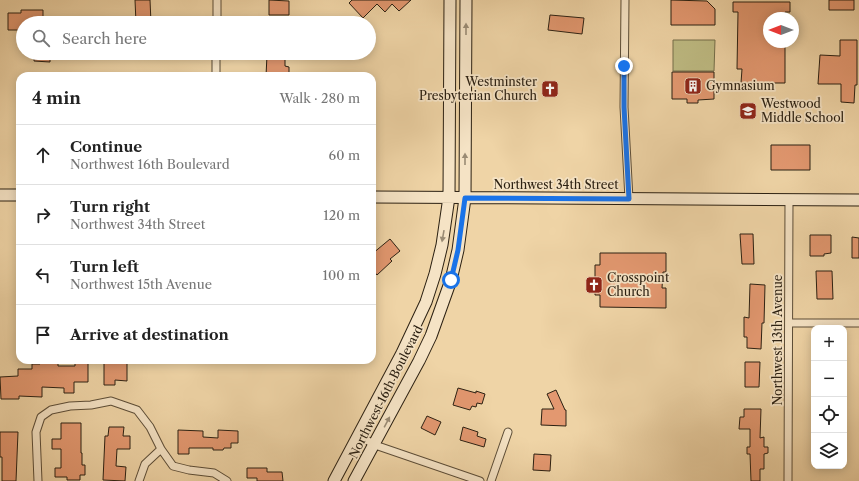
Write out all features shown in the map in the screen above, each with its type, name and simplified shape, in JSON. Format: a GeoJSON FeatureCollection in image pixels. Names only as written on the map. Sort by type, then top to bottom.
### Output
{"type":"FeatureCollection","features":[{"type":"Feature","properties":{"kind":"main road","name":"Northwest 16th Boulevard"},"geometry":{"type":"LineString","coordinates":[[334,481],[402,353],[426,302],[442,246],[449,198],[450,0]]}},
{"type":"Feature","properties":{"kind":"main road","name":"Northwest 16th Boulevard"},"geometry":{"type":"LineString","coordinates":[[354,481],[375,445],[419,361],[440,312],[451,280],[458,250],[465,198],[466,0]]}},
{"type":"Feature","properties":{"kind":"main road"},"geometry":{"type":"LineString","coordinates":[[0,195],[16,195]]}},
{"type":"Feature","properties":{"kind":"main road","name":"Northwest 34th Street"},"geometry":{"type":"LineString","coordinates":[[376,197],[859,200]]}},
{"type":"Feature","properties":{"kind":"street"},"geometry":{"type":"LineString","coordinates":[[217,0],[217,16]]}},
{"type":"Feature","properties":{"kind":"street"},"geometry":{"type":"LineString","coordinates":[[625,0],[624,107],[629,199]]}},
{"type":"Feature","properties":{"kind":"street"},"geometry":{"type":"LineString","coordinates":[[216,60],[216,72]]}},
{"type":"Feature","properties":{"kind":"street","name":"Northwest 13th Avenue"},"geometry":{"type":"LineString","coordinates":[[788,481],[789,200]]}},
{"type":"Feature","properties":{"kind":"street"},"geometry":{"type":"LineString","coordinates":[[789,323],[859,323]]}},
{"type":"Feature","properties":{"kind":"street"},"geometry":{"type":"LineString","coordinates":[[38,481],[36,432],[41,417],[51,410],[111,401],[137,410],[150,427],[161,449],[174,466],[189,470],[214,472],[227,481]]}},
{"type":"Feature","properties":{"kind":"street"},"geometry":{"type":"LineString","coordinates":[[491,481],[508,432]]}},
{"type":"Feature","properties":{"kind":"street"},"geometry":{"type":"LineString","coordinates":[[358,435],[375,445],[480,481]]}},
{"type":"Feature","properties":{"kind":"street"},"geometry":{"type":"LineString","coordinates":[[140,481],[145,464],[161,449]]}},
{"type":"Feature","properties":{"kind":"shaded area"},"geometry":{"type":"Polygon","coordinates":[[[673,40],[715,40],[714,71],[673,71],[673,40]]]}},
{"type":"Feature","properties":{"kind":"building"},"geometry":{"type":"Polygon","coordinates":[[[135,0],[150,0],[151,16],[136,16],[135,0]]]}},
{"type":"Feature","properties":{"kind":"building"},"geometry":{"type":"Polygon","coordinates":[[[269,0],[289,1],[289,15],[269,15],[269,0]]]}},
{"type":"Feature","properties":{"kind":"building"},"geometry":{"type":"Polygon","coordinates":[[[352,0],[411,0],[399,11],[392,4],[385,12],[377,4],[365,16],[361,16],[349,3],[352,0]]]}},
{"type":"Feature","properties":{"kind":"building"},"geometry":{"type":"Polygon","coordinates":[[[671,0],[707,1],[715,9],[715,25],[671,25],[671,0]]]}},
{"type":"Feature","properties":{"kind":"building"},"geometry":{"type":"Polygon","coordinates":[[[829,0],[854,0],[854,10],[829,10],[829,0]]]}},
{"type":"Feature","properties":{"kind":"building"},"geometry":{"type":"Polygon","coordinates":[[[733,2],[790,2],[790,12],[763,12],[763,48],[785,48],[785,83],[741,83],[742,69],[737,69],[738,12],[733,12],[733,2]]]}},
{"type":"Feature","properties":{"kind":"building"},"geometry":{"type":"Polygon","coordinates":[[[21,10],[43,10],[43,16],[16,16],[16,30],[8,30],[8,13],[21,13],[21,10]]]}},
{"type":"Feature","properties":{"kind":"building"},"geometry":{"type":"Polygon","coordinates":[[[550,15],[584,18],[582,34],[548,30],[550,15]]]}},
{"type":"Feature","properties":{"kind":"building"},"geometry":{"type":"Polygon","coordinates":[[[840,40],[857,40],[857,85],[855,85],[854,103],[841,102],[841,84],[818,84],[820,55],[840,56],[840,40]]]}},
{"type":"Feature","properties":{"kind":"building"},"geometry":{"type":"Polygon","coordinates":[[[50,60],[50,62],[34,61],[50,60]]]}},
{"type":"Feature","properties":{"kind":"building"},"geometry":{"type":"Polygon","coordinates":[[[267,60],[285,60],[285,66],[289,67],[289,72],[266,72],[267,60]]]}},
{"type":"Feature","properties":{"kind":"building","name":"Gymnasium"},"geometry":{"type":"Polygon","coordinates":[[[672,72],[714,72],[714,99],[698,100],[698,103],[687,103],[687,99],[672,99],[672,72]]]}},
{"type":"Feature","properties":{"kind":"building"},"geometry":{"type":"Polygon","coordinates":[[[771,145],[810,145],[810,170],[771,170],[771,145]]]}},
{"type":"Feature","properties":{"kind":"building"},"geometry":{"type":"Polygon","coordinates":[[[740,234],[753,234],[754,264],[742,264],[740,234]]]}},
{"type":"Feature","properties":{"kind":"building"},"geometry":{"type":"Polygon","coordinates":[[[810,235],[831,235],[831,253],[824,254],[824,256],[810,256],[810,235]]]}},
{"type":"Feature","properties":{"kind":"building"},"geometry":{"type":"Polygon","coordinates":[[[852,237],[859,238],[859,258],[852,258],[852,237]]]}},
{"type":"Feature","properties":{"kind":"building"},"geometry":{"type":"Polygon","coordinates":[[[390,239],[400,251],[390,259],[392,261],[377,275],[376,274],[376,251],[390,239]]]}},
{"type":"Feature","properties":{"kind":"building"},"geometry":{"type":"Polygon","coordinates":[[[600,253],[666,253],[666,272],[663,272],[662,288],[666,288],[666,308],[600,307],[600,295],[595,295],[595,265],[600,265],[600,253]]]}},
{"type":"Feature","properties":{"kind":"building"},"geometry":{"type":"Polygon","coordinates":[[[816,271],[832,271],[833,299],[817,299],[816,271]]]}},
{"type":"Feature","properties":{"kind":"building"},"geometry":{"type":"Polygon","coordinates":[[[750,284],[765,285],[764,323],[762,323],[761,349],[747,348],[747,337],[744,337],[744,317],[749,318],[750,284]]]}},
{"type":"Feature","properties":{"kind":"building"},"geometry":{"type":"Polygon","coordinates":[[[745,362],[760,362],[759,387],[745,387],[745,362]]]}},
{"type":"Feature","properties":{"kind":"building"},"geometry":{"type":"Polygon","coordinates":[[[32,364],[58,364],[58,366],[75,366],[75,364],[88,364],[88,382],[74,382],[74,393],[64,393],[64,388],[42,387],[42,397],[19,396],[19,399],[1,399],[0,377],[18,376],[18,369],[32,369],[32,364]]]}},
{"type":"Feature","properties":{"kind":"building"},"geometry":{"type":"Polygon","coordinates":[[[104,364],[127,364],[127,381],[115,380],[115,385],[104,385],[104,364]]]}},
{"type":"Feature","properties":{"kind":"building"},"geometry":{"type":"Polygon","coordinates":[[[458,388],[485,394],[482,404],[477,403],[476,407],[472,406],[470,410],[453,405],[458,388]]]}},
{"type":"Feature","properties":{"kind":"building"},"geometry":{"type":"Polygon","coordinates":[[[556,390],[566,410],[566,426],[541,425],[542,409],[554,409],[547,394],[556,390]]]}},
{"type":"Feature","properties":{"kind":"building"},"geometry":{"type":"Polygon","coordinates":[[[744,409],[761,409],[760,438],[764,437],[764,447],[768,447],[768,453],[764,454],[764,469],[760,469],[760,481],[751,481],[750,454],[747,454],[747,447],[750,447],[750,429],[739,429],[740,417],[744,417],[744,409]]]}},
{"type":"Feature","properties":{"kind":"building"},"geometry":{"type":"Polygon","coordinates":[[[427,416],[441,422],[435,435],[421,428],[427,416]]]}},
{"type":"Feature","properties":{"kind":"building"},"geometry":{"type":"Polygon","coordinates":[[[61,423],[81,423],[81,453],[82,465],[85,465],[85,475],[80,475],[80,480],[67,480],[67,477],[55,477],[55,468],[61,468],[61,449],[52,449],[52,439],[61,439],[61,423]]]}},
{"type":"Feature","properties":{"kind":"building"},"geometry":{"type":"Polygon","coordinates":[[[109,427],[124,427],[123,436],[130,436],[130,449],[117,449],[116,466],[126,467],[125,481],[103,480],[105,436],[108,436],[109,427]]]}},
{"type":"Feature","properties":{"kind":"building"},"geometry":{"type":"Polygon","coordinates":[[[463,427],[478,432],[477,436],[486,439],[484,447],[460,440],[463,427]]]}},
{"type":"Feature","properties":{"kind":"building"},"geometry":{"type":"Polygon","coordinates":[[[178,430],[203,431],[203,437],[218,438],[218,430],[238,431],[238,443],[231,443],[231,448],[224,448],[223,450],[213,450],[213,448],[189,448],[189,454],[178,454],[178,430]]]}},
{"type":"Feature","properties":{"kind":"building"},"geometry":{"type":"Polygon","coordinates":[[[0,432],[18,432],[16,481],[2,481],[0,432]]]}},
{"type":"Feature","properties":{"kind":"building"},"geometry":{"type":"Polygon","coordinates":[[[534,454],[551,455],[550,471],[533,470],[534,454]]]}},
{"type":"Feature","properties":{"kind":"building"},"geometry":{"type":"Polygon","coordinates":[[[247,468],[267,468],[267,472],[282,472],[283,481],[257,481],[257,478],[247,478],[247,468]]]}},
{"type":"Feature","properties":{"kind":"place","name":"Gymnasium"},"geometry":{"type":"Point","coordinates":[693,86]}},
{"type":"Feature","properties":{"kind":"place","name":"Westminster Presbyterian Church"},"geometry":{"type":"Point","coordinates":[550,89]}},
{"type":"Feature","properties":{"kind":"place","name":"Westwood Middle School"},"geometry":{"type":"Point","coordinates":[748,111]}},
{"type":"Feature","properties":{"kind":"place","name":"Crosspoint Church"},"geometry":{"type":"Point","coordinates":[594,285]}},
{"type":"Feature","properties":{"kind":"route"},"geometry":{"type":"LineString","coordinates":[[451,280],[458,250],[465,198],[629,199],[624,107],[624,66]]}}]}
